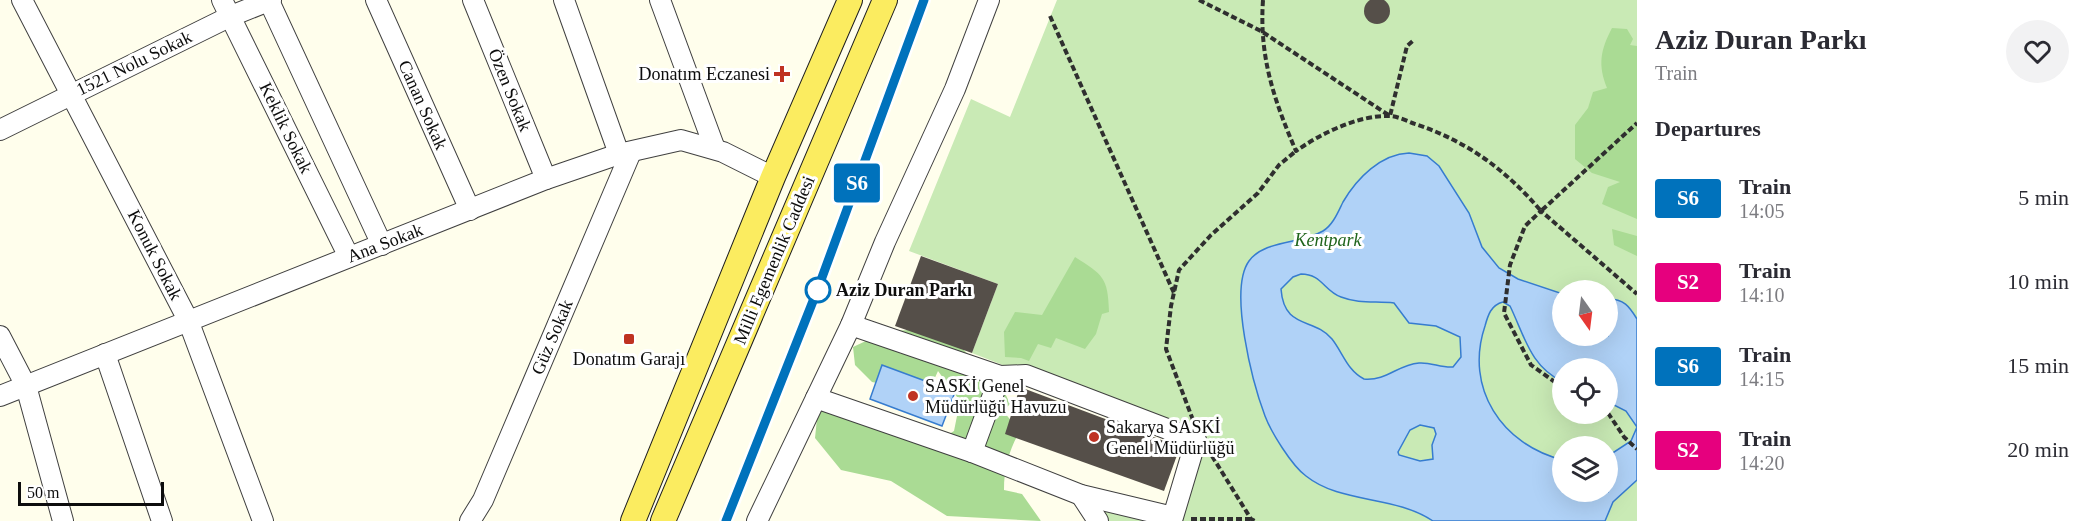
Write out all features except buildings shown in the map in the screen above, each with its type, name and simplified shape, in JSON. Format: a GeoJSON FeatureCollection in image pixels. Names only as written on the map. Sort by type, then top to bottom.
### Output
{"type":"FeatureCollection","features":[{"type":"Feature","properties":{"kind":"main road","name":"Milli Egemenlik Caddesi"},"geometry":{"type":"LineString","coordinates":[[633,521],[773,177],[850,0]]}},
{"type":"Feature","properties":{"kind":"main road","name":"Milli Egemenlik Caddesi"},"geometry":{"type":"LineString","coordinates":[[663,521],[885,0]]}},
{"type":"Feature","properties":{"kind":"street","name":"Konuk Sokak"},"geometry":{"type":"LineString","coordinates":[[22,0],[188,320],[263,521]]}},
{"type":"Feature","properties":{"kind":"street","name":"1521 Nolu Sokak"},"geometry":{"type":"LineString","coordinates":[[0,130],[71,94],[226,8],[270,0]]}},
{"type":"Feature","properties":{"kind":"street"},"geometry":{"type":"LineString","coordinates":[[270,0],[382,244]]}},
{"type":"Feature","properties":{"kind":"street","name":"Canan Sokak"},"geometry":{"type":"LineString","coordinates":[[376,0],[470,210]]}},
{"type":"Feature","properties":{"kind":"street","name":"Özen Sokak"},"geometry":{"type":"LineString","coordinates":[[473,0],[546,179]]}},
{"type":"Feature","properties":{"kind":"street"},"geometry":{"type":"LineString","coordinates":[[564,0],[625,153]]}},
{"type":"Feature","properties":{"kind":"street"},"geometry":{"type":"LineString","coordinates":[[660,0],[715,149]]}},
{"type":"Feature","properties":{"kind":"street"},"geometry":{"type":"LineString","coordinates":[[757,521],[851,325],[885,242],[955,88],[988,0]]}},
{"type":"Feature","properties":{"kind":"street","name":"Keklik Sokak"},"geometry":{"type":"LineString","coordinates":[[226,8],[350,257]]}},
{"type":"Feature","properties":{"kind":"street","name":"Ana Sokak"},"geometry":{"type":"LineString","coordinates":[[0,396],[546,179],[625,153],[681,140],[715,149],[773,177]]}},
{"type":"Feature","properties":{"kind":"street","name":"Güz Sokak"},"geometry":{"type":"LineString","coordinates":[[470,521],[483,500],[625,153]]}},
{"type":"Feature","properties":{"kind":"street"},"geometry":{"type":"LineString","coordinates":[[816,398],[972,452],[1081,495],[1173,517],[1196,440],[1026,375],[1000,376],[851,325]]}},
{"type":"Feature","properties":{"kind":"street"},"geometry":{"type":"LineString","coordinates":[[0,336],[26,386],[63,521]]}},
{"type":"Feature","properties":{"kind":"street"},"geometry":{"type":"LineString","coordinates":[[105,354],[162,521]]}},
{"type":"Feature","properties":{"kind":"street"},"geometry":{"type":"LineString","coordinates":[[972,452],[1000,376]]}},
{"type":"Feature","properties":{"kind":"street"},"geometry":{"type":"LineString","coordinates":[[1081,495],[1098,521]]}},
{"type":"Feature","properties":{"kind":"path"},"geometry":{"type":"LineString","coordinates":[[1199,0],[1261,31],[1390,116],[1429,128],[1465,145],[1491,161],[1517,182],[1541,211],[1637,294]]}},
{"type":"Feature","properties":{"kind":"path"},"geometry":{"type":"LineString","coordinates":[[1263,0],[1261,31],[1263,57],[1278,108],[1296,152]]}},
{"type":"Feature","properties":{"kind":"path"},"geometry":{"type":"LineString","coordinates":[[1050,16],[1174,294]]}},
{"type":"Feature","properties":{"kind":"path"},"geometry":{"type":"LineString","coordinates":[[1390,116],[1407,46],[1410,40],[1414,40]]}},
{"type":"Feature","properties":{"kind":"path"},"geometry":{"type":"LineString","coordinates":[[1196,428],[1166,349],[1179,270],[1212,235],[1258,193],[1279,165],[1311,140],[1346,125],[1370,118],[1390,116]]}},
{"type":"Feature","properties":{"kind":"path"},"geometry":{"type":"LineString","coordinates":[[1552,380],[1531,365],[1504,312],[1510,265],[1525,226],[1637,123]]}},
{"type":"Feature","properties":{"kind":"path"},"geometry":{"type":"LineString","coordinates":[[1615,424],[1624,437],[1637,449]]}},
{"type":"Feature","properties":{"kind":"path"},"geometry":{"type":"LineString","coordinates":[[1208,449],[1253,520]]}},
{"type":"Feature","properties":{"kind":"path"},"geometry":{"type":"LineString","coordinates":[[1173,517],[1253,520]]}},
{"type":"Feature","properties":{"kind":"green space","name":"Kentpark"},"geometry":{"type":"Polygon","coordinates":[[[1057,0],[1637,0],[1637,521],[1098,521],[1081,495],[1173,517],[1195,440],[972,353],[998,284],[909,251],[971,99],[1010,117],[1057,0]]]}},
{"type":"Feature","properties":{"kind":"green space"},"geometry":{"type":"Polygon","coordinates":[[[1612,28],[1627,29],[1633,39],[1630,45],[1637,46],[1637,219],[1602,204],[1608,187],[1620,182],[1592,173],[1575,159],[1575,125],[1588,108],[1593,92],[1607,88],[1601,65],[1605,44],[1612,28]]]}},
{"type":"Feature","properties":{"kind":"green space"},"geometry":{"type":"Polygon","coordinates":[[[1612,229],[1637,236],[1637,256],[1614,245],[1612,229]]]}},
{"type":"Feature","properties":{"kind":"green space"},"geometry":{"type":"Polygon","coordinates":[[[1075,257],[1098,273],[1107,291],[1109,312],[1102,314],[1096,334],[1085,349],[1056,338],[1051,348],[1038,344],[1029,361],[1005,357],[1004,332],[1015,312],[1042,315],[1075,257]]]}},
{"type":"Feature","properties":{"kind":"green space"},"geometry":{"type":"Polygon","coordinates":[[[908,330],[956,342],[1004,391],[1010,404],[1003,411],[1020,431],[1008,459],[1004,490],[1022,494],[1041,521],[947,516],[891,481],[841,470],[815,438],[818,409],[933,444],[954,431],[960,401],[938,371],[933,382],[906,389],[872,382],[855,365],[853,347],[868,340],[902,354],[904,350],[894,331],[908,330]]]}},
{"type":"Feature","properties":{"kind":"water"},"geometry":{"type":"Polygon","coordinates":[[[1409,153],[1427,156],[1439,166],[1469,213],[1482,247],[1499,268],[1518,279],[1552,290],[1552,346],[1618,346],[1618,300],[1626,304],[1637,319],[1637,427],[1626,411],[1618,407],[1618,358],[1552,358],[1552,375],[1536,359],[1510,306],[1503,302],[1493,308],[1489,314],[1480,349],[1480,371],[1484,392],[1493,411],[1522,441],[1552,456],[1552,502],[1613,502],[1605,521],[1433,521],[1402,507],[1351,496],[1320,485],[1300,471],[1282,448],[1265,416],[1249,361],[1242,314],[1243,275],[1249,261],[1264,249],[1314,235],[1327,228],[1355,184],[1371,169],[1389,158],[1409,153]],[[1301,274],[1293,277],[1281,289],[1283,302],[1294,317],[1325,332],[1349,366],[1364,379],[1379,378],[1411,364],[1428,363],[1453,367],[1461,357],[1460,337],[1436,326],[1409,323],[1394,303],[1361,301],[1335,294],[1314,277],[1301,274]],[[1420,425],[1410,430],[1398,452],[1399,455],[1420,461],[1433,459],[1432,445],[1436,434],[1434,428],[1420,425]]]}},
{"type":"Feature","properties":{"kind":"water","name":"SASKİ Genel Müdürlüğü Havuzu"},"geometry":{"type":"Polygon","coordinates":[[[882,365],[955,392],[942,426],[870,399],[882,365]]]}},
{"type":"Feature","properties":{"kind":"water"},"geometry":{"type":"Polygon","coordinates":[[[1637,427],[1637,480],[1618,497],[1618,449],[1631,441],[1637,427]]]}},
{"type":"Feature","properties":{"kind":"railway"},"geometry":{"type":"LineString","coordinates":[[726,521],[817,291],[924,0]]}},
{"type":"Feature","properties":{"kind":"train","name":"S6"},"geometry":{"type":"LineString","coordinates":[[726,521],[817,291],[924,0]]}},
{"type":"Feature","properties":{"kind":"place","name":"Donatım Eczanesi"},"geometry":{"type":"Point","coordinates":[782,74]}},
{"type":"Feature","properties":{"kind":"place","name":"Aziz Duran Parkı"},"geometry":{"type":"Point","coordinates":[818,290]}},
{"type":"Feature","properties":{"kind":"place","name":"Donatım Garajı"},"geometry":{"type":"Point","coordinates":[629,339]}},
{"type":"Feature","properties":{"kind":"place","name":"SASKİ Genel Müdürlüğü Havuzu"},"geometry":{"type":"Point","coordinates":[913,396]}},
{"type":"Feature","properties":{"kind":"place","name":"Sakarya SASKİ Genel Müdürlüğü"},"geometry":{"type":"Point","coordinates":[1094,437]}}]}
